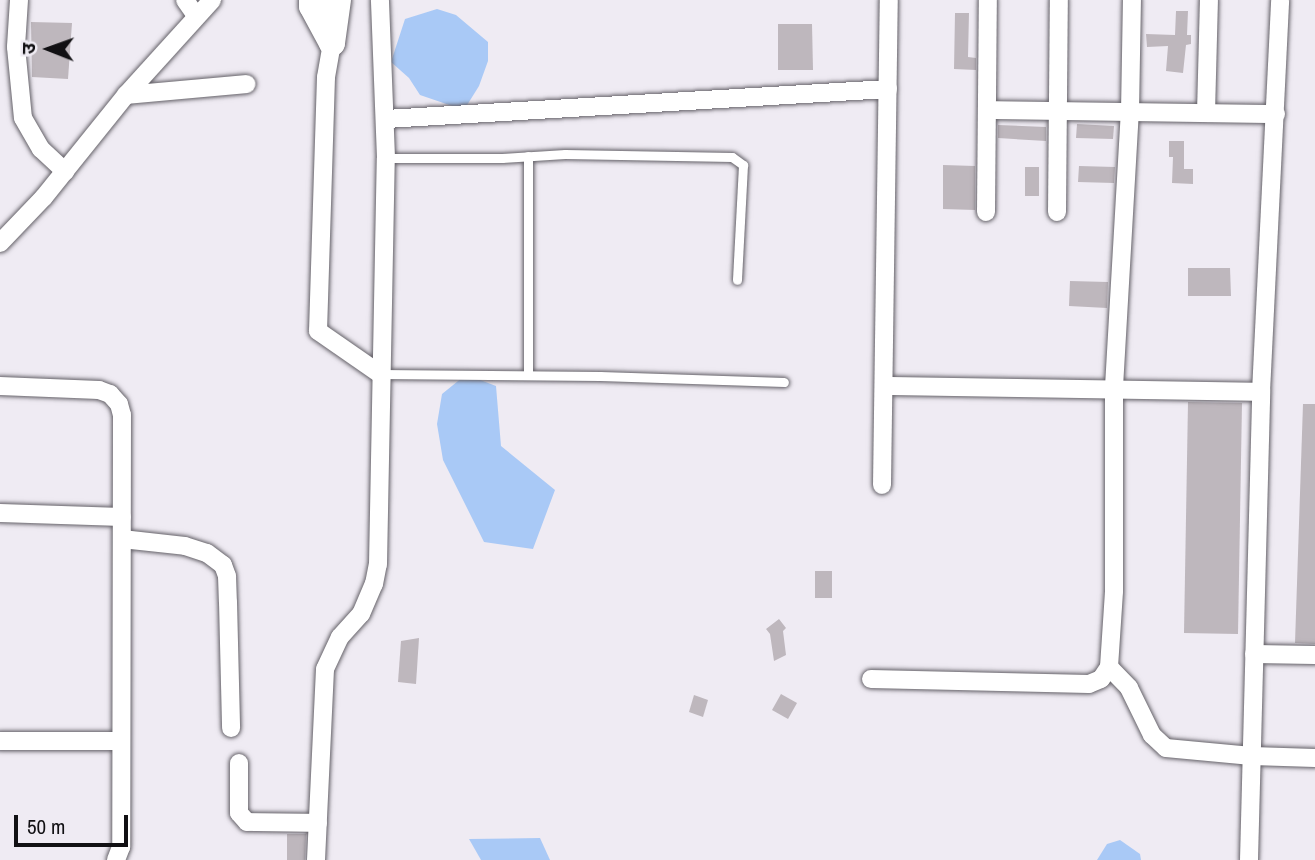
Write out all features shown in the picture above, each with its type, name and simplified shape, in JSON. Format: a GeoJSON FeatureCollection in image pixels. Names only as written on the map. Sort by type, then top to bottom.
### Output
{"type":"FeatureCollection","features":[{"type":"Feature","properties":{"kind":"street"},"geometry":{"type":"LineString","coordinates":[[19,0],[16,47],[23,118],[41,149],[65,171]]}},
{"type":"Feature","properties":{"kind":"street"},"geometry":{"type":"LineString","coordinates":[[185,0],[196,16]]}},
{"type":"Feature","properties":{"kind":"street"},"geometry":{"type":"LineString","coordinates":[[0,243],[65,171],[125,95],[212,0]]}},
{"type":"Feature","properties":{"kind":"street"},"geometry":{"type":"LineString","coordinates":[[312,0],[312,6],[332,43]]}},
{"type":"Feature","properties":{"kind":"street"},"geometry":{"type":"LineString","coordinates":[[338,0],[327,76],[318,331],[380,374]]}},
{"type":"Feature","properties":{"kind":"street"},"geometry":{"type":"LineString","coordinates":[[316,860],[324,668],[340,637],[361,614],[374,584],[378,564],[386,158],[380,0]]}},
{"type":"Feature","properties":{"kind":"street"},"geometry":{"type":"LineString","coordinates":[[882,485],[889,0]]}},
{"type":"Feature","properties":{"kind":"street"},"geometry":{"type":"LineString","coordinates":[[986,212],[988,0]]}},
{"type":"Feature","properties":{"kind":"street"},"geometry":{"type":"LineString","coordinates":[[1057,212],[1059,0]]}},
{"type":"Feature","properties":{"kind":"street"},"geometry":{"type":"LineString","coordinates":[[871,679],[1089,684],[1101,679],[1109,667],[1114,591],[1114,387],[1130,112],[1132,0]]}},
{"type":"Feature","properties":{"kind":"street"},"geometry":{"type":"LineString","coordinates":[[1206,113],[1209,0]]}},
{"type":"Feature","properties":{"kind":"street"},"geometry":{"type":"LineString","coordinates":[[1249,860],[1261,392],[1280,0]]}},
{"type":"Feature","properties":{"kind":"street"},"geometry":{"type":"LineString","coordinates":[[125,95],[246,84]]}},
{"type":"Feature","properties":{"kind":"street"},"geometry":{"type":"LineString","coordinates":[[386,119],[888,89]]}},
{"type":"Feature","properties":{"kind":"street"},"geometry":{"type":"LineString","coordinates":[[987,110],[1276,114]]}},
{"type":"Feature","properties":{"kind":"street"},"geometry":{"type":"LineString","coordinates":[[0,386],[99,390],[110,394],[119,404],[123,427],[121,847],[116,860]]}},
{"type":"Feature","properties":{"kind":"street"},"geometry":{"type":"LineString","coordinates":[[884,386],[1114,387],[1261,392]]}},
{"type":"Feature","properties":{"kind":"street"},"geometry":{"type":"LineString","coordinates":[[0,513],[122,517]]}},
{"type":"Feature","properties":{"kind":"street"},"geometry":{"type":"LineString","coordinates":[[122,539],[185,547],[207,553],[223,565],[227,576],[231,728]]}},
{"type":"Feature","properties":{"kind":"street"},"geometry":{"type":"LineString","coordinates":[[1254,654],[1315,655]]}},
{"type":"Feature","properties":{"kind":"street"},"geometry":{"type":"LineString","coordinates":[[1109,667],[1129,688],[1152,735],[1166,748],[1252,756],[1315,758]]}},
{"type":"Feature","properties":{"kind":"street"},"geometry":{"type":"LineString","coordinates":[[0,741],[120,741]]}},
{"type":"Feature","properties":{"kind":"street"},"geometry":{"type":"LineString","coordinates":[[239,763],[239,813],[247,822],[317,823]]}},
{"type":"Feature","properties":{"kind":"lane"},"geometry":{"type":"LineString","coordinates":[[528,156],[528,375]]}},
{"type":"Feature","properties":{"kind":"lane"},"geometry":{"type":"LineString","coordinates":[[386,158],[712,156],[739,160],[743,173],[737,280]]}},
{"type":"Feature","properties":{"kind":"lane"},"geometry":{"type":"LineString","coordinates":[[380,374],[783,382]]}},
{"type":"Feature","properties":{"kind":"water"},"geometry":{"type":"Polygon","coordinates":[[[437,9],[456,15],[488,42],[488,61],[479,86],[464,110],[420,95],[409,78],[391,62],[405,19],[437,9]]]}},
{"type":"Feature","properties":{"kind":"water"},"geometry":{"type":"Polygon","coordinates":[[[463,377],[475,378],[496,386],[501,446],[555,490],[533,549],[484,542],[443,460],[437,424],[442,394],[463,377]]]}},
{"type":"Feature","properties":{"kind":"water"},"geometry":{"type":"Polygon","coordinates":[[[540,838],[550,860],[481,860],[469,839],[540,838]]]}},
{"type":"Feature","properties":{"kind":"water"},"geometry":{"type":"Polygon","coordinates":[[[1120,840],[1140,854],[1141,860],[1097,860],[1107,844],[1120,840]]]}},
{"type":"Feature","properties":{"kind":"building"},"geometry":{"type":"Polygon","coordinates":[[[1176,11],[1188,11],[1187,35],[1191,35],[1191,44],[1186,45],[1183,73],[1166,71],[1168,46],[1147,47],[1146,34],[1175,35],[1176,11]]]}},
{"type":"Feature","properties":{"kind":"building"},"geometry":{"type":"Polygon","coordinates":[[[955,13],[969,13],[968,57],[976,58],[976,70],[954,69],[955,13]]]}},
{"type":"Feature","properties":{"kind":"building"},"geometry":{"type":"Polygon","coordinates":[[[31,22],[72,23],[68,79],[32,77],[31,22]]]}},
{"type":"Feature","properties":{"kind":"building"},"geometry":{"type":"Polygon","coordinates":[[[778,24],[812,24],[813,70],[778,70],[778,24]]]}},
{"type":"Feature","properties":{"kind":"building"},"geometry":{"type":"Polygon","coordinates":[[[1077,124],[1114,126],[1113,139],[1076,138],[1077,124]]]}},
{"type":"Feature","properties":{"kind":"building"},"geometry":{"type":"Polygon","coordinates":[[[998,125],[1046,127],[1046,141],[998,138],[998,125]]]}},
{"type":"Feature","properties":{"kind":"building"},"geometry":{"type":"Polygon","coordinates":[[[1169,141],[1184,141],[1184,169],[1193,169],[1193,184],[1172,183],[1173,157],[1169,157],[1169,141]]]}},
{"type":"Feature","properties":{"kind":"building"},"geometry":{"type":"Polygon","coordinates":[[[943,165],[975,166],[975,210],[943,209],[943,165]]]}},
{"type":"Feature","properties":{"kind":"building"},"geometry":{"type":"Polygon","coordinates":[[[1079,166],[1115,167],[1114,183],[1078,182],[1079,166]]]}},
{"type":"Feature","properties":{"kind":"building"},"geometry":{"type":"Polygon","coordinates":[[[1025,167],[1039,167],[1039,196],[1025,196],[1025,167]]]}},
{"type":"Feature","properties":{"kind":"building"},"geometry":{"type":"Polygon","coordinates":[[[1188,268],[1230,268],[1231,296],[1188,296],[1188,268]]]}},
{"type":"Feature","properties":{"kind":"building"},"geometry":{"type":"Polygon","coordinates":[[[1070,281],[1108,282],[1107,308],[1069,306],[1070,281]]]}},
{"type":"Feature","properties":{"kind":"building"},"geometry":{"type":"Polygon","coordinates":[[[1188,402],[1242,403],[1238,634],[1184,633],[1188,402]]]}},
{"type":"Feature","properties":{"kind":"building"},"geometry":{"type":"Polygon","coordinates":[[[1303,404],[1315,404],[1315,644],[1295,643],[1303,404]]]}},
{"type":"Feature","properties":{"kind":"building"},"geometry":{"type":"Polygon","coordinates":[[[815,571],[832,571],[832,598],[815,598],[815,571]]]}},
{"type":"Feature","properties":{"kind":"building"},"geometry":{"type":"Polygon","coordinates":[[[779,619],[786,628],[783,631],[786,655],[774,661],[770,634],[766,629],[779,619]]]}},
{"type":"Feature","properties":{"kind":"building"},"geometry":{"type":"Polygon","coordinates":[[[419,638],[416,684],[398,682],[401,641],[419,638]]]}},
{"type":"Feature","properties":{"kind":"building"},"geometry":{"type":"Polygon","coordinates":[[[781,694],[797,703],[788,719],[772,710],[781,694]]]}},
{"type":"Feature","properties":{"kind":"building"},"geometry":{"type":"Polygon","coordinates":[[[694,695],[708,700],[703,717],[689,712],[694,695]]]}},
{"type":"Feature","properties":{"kind":"building"},"geometry":{"type":"Polygon","coordinates":[[[287,834],[306,834],[305,860],[287,860],[287,834]]]}}]}
